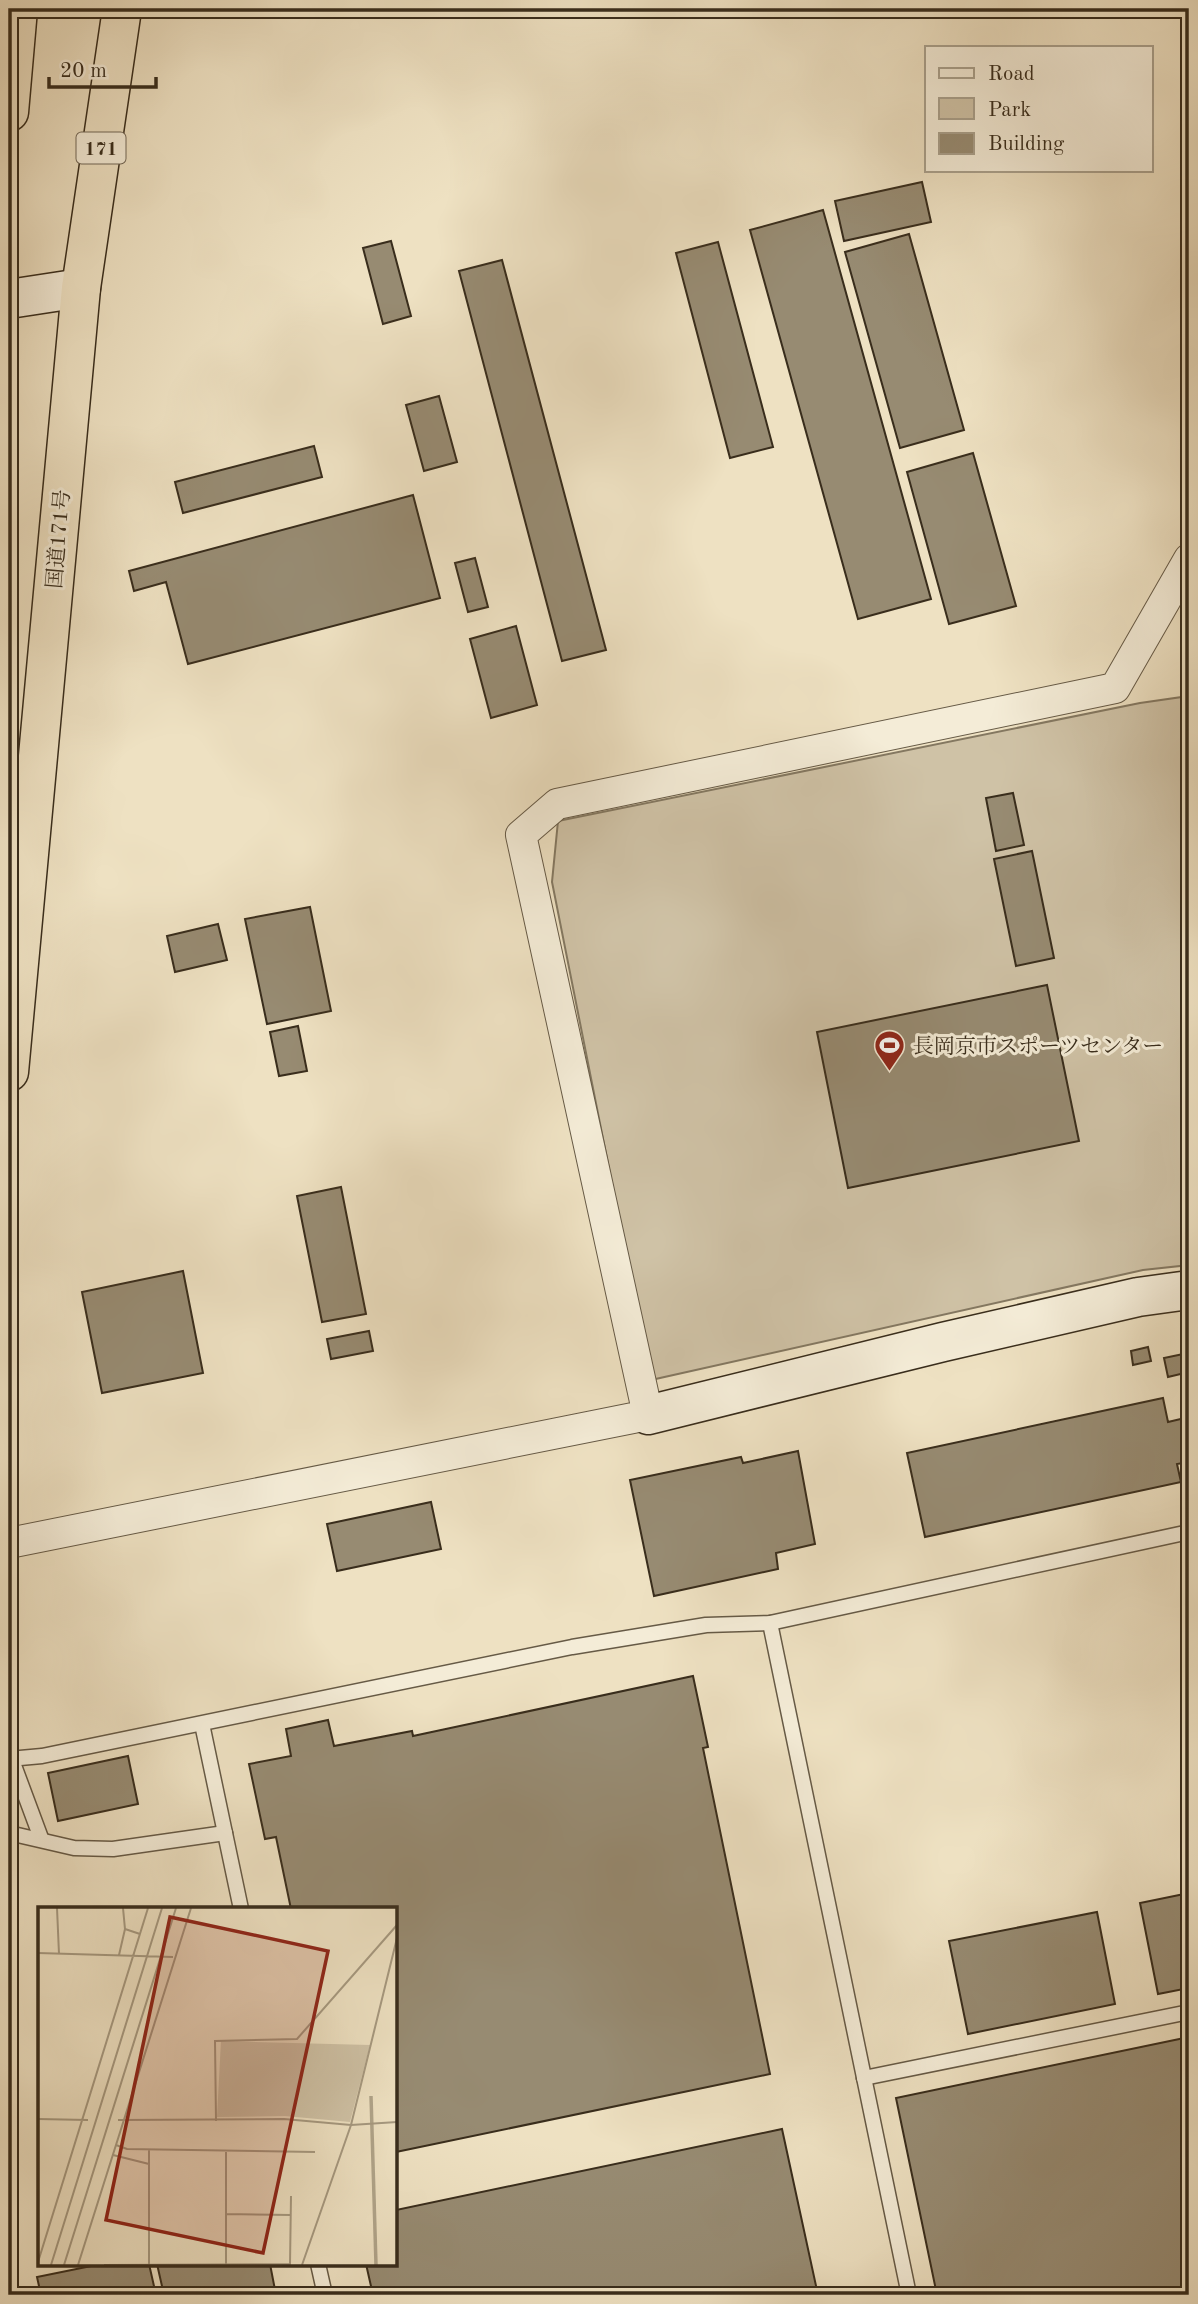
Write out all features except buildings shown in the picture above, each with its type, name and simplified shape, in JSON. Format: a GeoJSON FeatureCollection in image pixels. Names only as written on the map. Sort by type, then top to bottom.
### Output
{"type":"FeatureCollection","features":[{"type":"Feature","properties":{"kind":"highway"},"geometry":{"type":"LineString","coordinates":[[9,112],[18,9]]}},
{"type":"Feature","properties":{"kind":"highway","name":"国道171号"},"geometry":{"type":"LineString","coordinates":[[9,1072],[81,288],[122,9]]}},
{"type":"Feature","properties":{"kind":"street"},"geometry":{"type":"LineString","coordinates":[[9,299],[81,288]]}},
{"type":"Feature","properties":{"kind":"street"},"geometry":{"type":"LineString","coordinates":[[648,1415],[521,835],[557,804],[1115,688],[1189,559]]}},
{"type":"Feature","properties":{"kind":"street"},"geometry":{"type":"LineString","coordinates":[[9,1543],[648,1415],[1073,1312],[1138,1297],[1189,1290]]}},
{"type":"Feature","properties":{"kind":"lane"},"geometry":{"type":"LineString","coordinates":[[41,1838],[10,1759],[42,1756],[572,1647],[706,1625],[770,1623],[1189,1532]]}},
{"type":"Feature","properties":{"kind":"lane"},"geometry":{"type":"LineString","coordinates":[[770,1623],[909,2295]]}},
{"type":"Feature","properties":{"kind":"lane"},"geometry":{"type":"LineString","coordinates":[[202,1724],[241,1907]]}},
{"type":"Feature","properties":{"kind":"lane"},"geometry":{"type":"LineString","coordinates":[[9,1832],[74,1848],[113,1849],[225,1833]]}},
{"type":"Feature","properties":{"kind":"lane"},"geometry":{"type":"LineString","coordinates":[[863,2078],[1189,2012]]}},
{"type":"Feature","properties":{"kind":"lane"},"geometry":{"type":"LineString","coordinates":[[318,2266],[325,2295]]}},
{"type":"Feature","properties":{"kind":"green space","name":"長岡京市スポーツセンター"},"geometry":{"type":"Polygon","coordinates":[[[1189,696],[1189,1265],[1143,1270],[651,1380],[552,882],[558,821],[1140,703],[1189,696]]]}},
{"type":"Feature","properties":{"kind":"place","name":"長岡京市スポーツセンター"},"geometry":{"type":"Point","coordinates":[890,1073]}}]}
